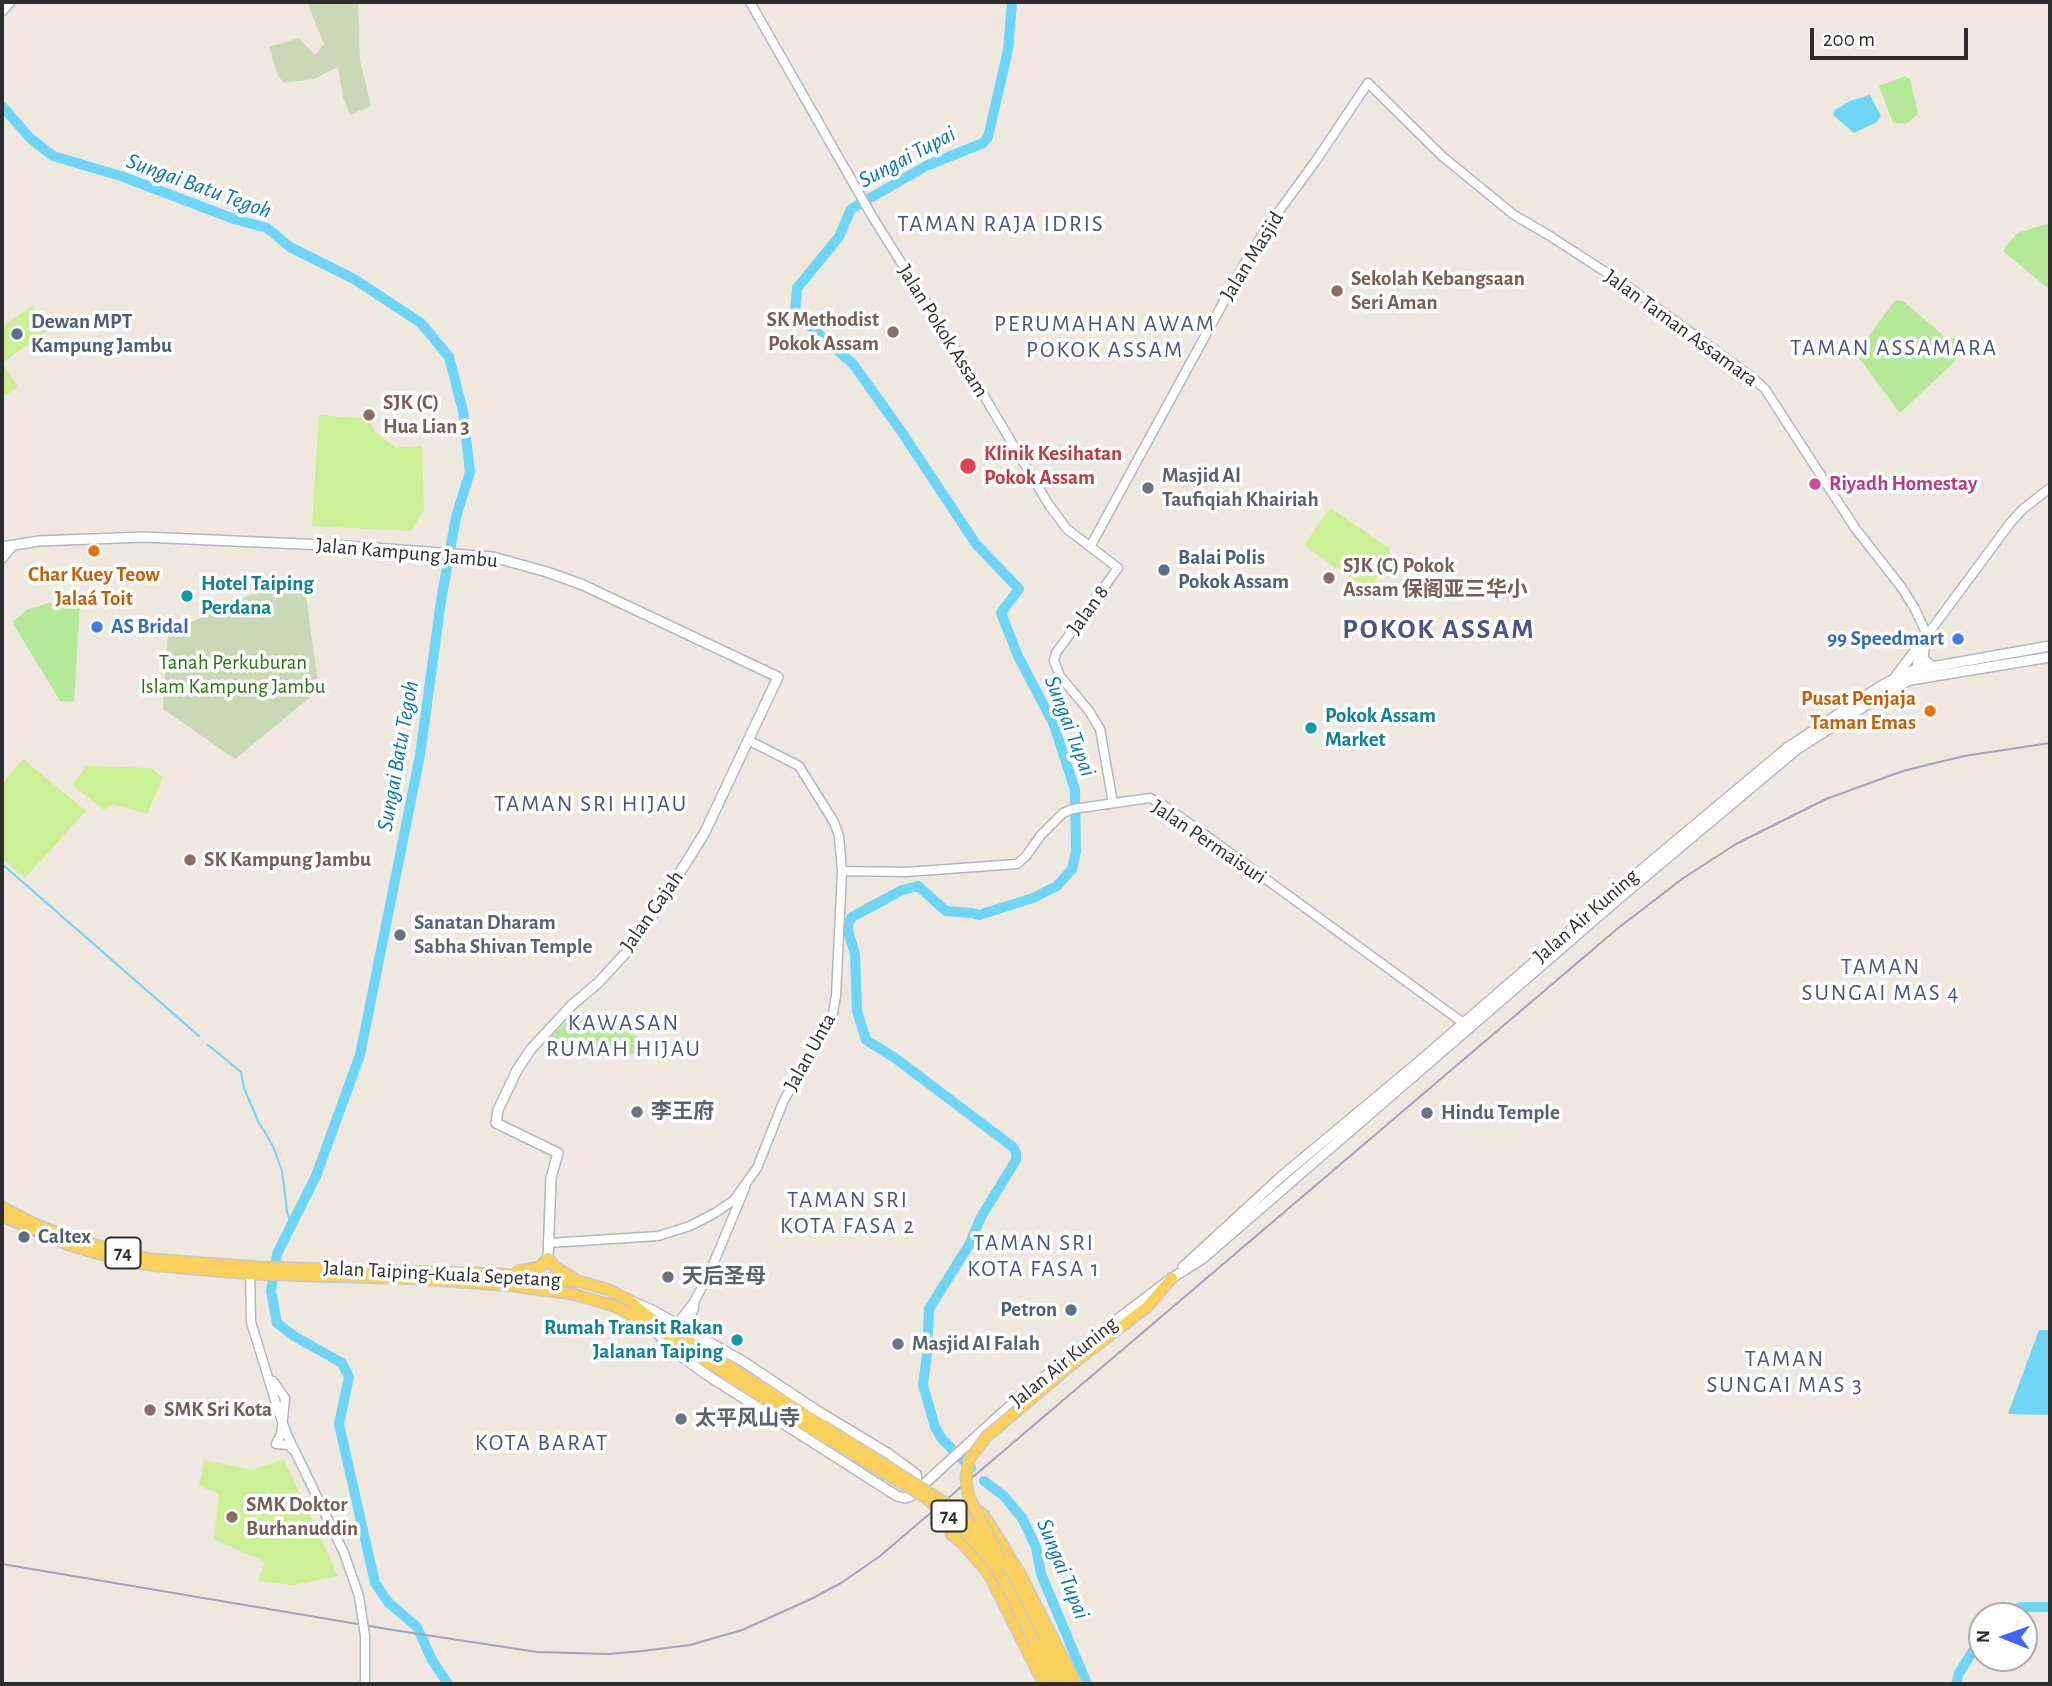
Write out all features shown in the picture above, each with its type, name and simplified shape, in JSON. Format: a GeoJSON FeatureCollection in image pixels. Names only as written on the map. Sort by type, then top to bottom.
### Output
{"type":"FeatureCollection","features":[{"type":"Feature","properties":{"kind":"main road"},"geometry":{"type":"LineString","coordinates":[[2,11],[10,2]]}},
{"type":"Feature","properties":{"kind":"main road","name":"Jalan Kampung Jambu"},"geometry":{"type":"LineString","coordinates":[[2,547],[38,541],[144,537],[476,555],[503,560],[574,582],[778,677]]}},
{"type":"Feature","properties":{"kind":"main road"},"geometry":{"type":"LineString","coordinates":[[2,558],[12,546]]}},
{"type":"Feature","properties":{"kind":"main road"},"geometry":{"type":"LineString","coordinates":[[1925,638],[1923,659],[1933,667]]}},
{"type":"Feature","properties":{"kind":"main road"},"geometry":{"type":"LineString","coordinates":[[1895,677],[1925,638]]}},
{"type":"Feature","properties":{"kind":"main road","name":"Jalan Air Kuning"},"geometry":{"type":"LineString","coordinates":[[943,1466],[1074,1352],[1172,1278],[1283,1175],[1796,750],[1912,675],[1933,667],[2050,646]]}},
{"type":"Feature","properties":{"kind":"main road","name":"Jalan Air Kuning"},"geometry":{"type":"LineString","coordinates":[[1466,1026],[1616,891],[1787,748],[1895,677],[2050,657]]}},
{"type":"Feature","properties":{"kind":"main road","name":"Jalan Gajah"},"geometry":{"type":"LineString","coordinates":[[549,1243],[551,1178],[558,1153],[496,1123],[498,1110],[517,1070],[531,1049],[572,1005],[599,982],[632,945],[657,909],[704,834],[778,677]]}},
{"type":"Feature","properties":{"kind":"main road","name":"Jalan Taiping-Kuala Sepetang"},"geometry":{"type":"LineString","coordinates":[[2,1207],[63,1235],[120,1252],[150,1259],[255,1270]]}},
{"type":"Feature","properties":{"kind":"main road","name":"Jalan Taiping-Kuala Sepetang"},"geometry":{"type":"LineString","coordinates":[[2,1216],[69,1245],[149,1265],[523,1287],[573,1294],[614,1306],[651,1325],[947,1504],[979,1534],[1001,1561],[1065,1684]]}},
{"type":"Feature","properties":{"kind":"main road"},"geometry":{"type":"LineString","coordinates":[[502,1274],[540,1267],[548,1258],[549,1243]]}},
{"type":"Feature","properties":{"kind":"main road"},"geometry":{"type":"LineString","coordinates":[[548,1258],[555,1267],[582,1282]]}},
{"type":"Feature","properties":{"kind":"main road","name":"Jalan Taiping-Kuala Sepetang"},"geometry":{"type":"LineString","coordinates":[[279,1271],[502,1274],[582,1282],[609,1290],[630,1301],[648,1316],[923,1496],[959,1525],[991,1561],[1007,1587],[1055,1684]]}},
{"type":"Feature","properties":{"kind":"main road"},"geometry":{"type":"LineString","coordinates":[[1001,1561],[968,1494],[965,1477],[969,1460],[986,1437],[1147,1307],[1172,1278]]}},
{"type":"Feature","properties":{"kind":"main road"},"geometry":{"type":"LineString","coordinates":[[570,1280],[565,1285],[573,1294]]}},
{"type":"Feature","properties":{"kind":"main road"},"geometry":{"type":"LineString","coordinates":[[630,1301],[652,1310],[744,1362],[888,1454],[913,1471],[918,1480],[918,1490]]}},
{"type":"Feature","properties":{"kind":"main road"},"geometry":{"type":"LineString","coordinates":[[651,1325],[671,1349],[707,1375],[897,1496],[911,1496],[943,1466]]}},
{"type":"Feature","properties":{"kind":"main road"},"geometry":{"type":"LineString","coordinates":[[872,1480],[876,1463],[888,1454]]}},
{"type":"Feature","properties":{"kind":"main road"},"geometry":{"type":"LineString","coordinates":[[913,1471],[931,1471],[943,1466]]}},
{"type":"Feature","properties":{"kind":"main road"},"geometry":{"type":"LineString","coordinates":[[1044,1684],[989,1574],[962,1543],[951,1535],[956,1518],[970,1509],[984,1515],[1006,1551],[1076,1684]]}},
{"type":"Feature","properties":{"kind":"street","name":"Jalan Pokok Assam"},"geometry":{"type":"LineString","coordinates":[[750,2],[864,201],[1049,506],[1077,537],[1118,568]]}},
{"type":"Feature","properties":{"kind":"street","name":"Jalan Masjid"},"geometry":{"type":"LineString","coordinates":[[1090,547],[1246,261],[1368,83]]}},
{"type":"Feature","properties":{"kind":"street","name":"Jalan Taman Assamara"},"geometry":{"type":"LineString","coordinates":[[1368,83],[1442,156],[1514,215],[1627,286],[1765,389],[1855,528],[1902,588],[1915,609],[1925,638]]}},
{"type":"Feature","properties":{"kind":"street"},"geometry":{"type":"LineString","coordinates":[[1912,675],[1925,638],[2011,522],[2050,488]]}},
{"type":"Feature","properties":{"kind":"street"},"geometry":{"type":"LineString","coordinates":[[1077,537],[1096,535]]}},
{"type":"Feature","properties":{"kind":"street","name":"Jalan 8"},"geometry":{"type":"LineString","coordinates":[[1113,803],[1100,730],[1089,711],[1060,676],[1054,661],[1056,653],[1118,568]]}},
{"type":"Feature","properties":{"kind":"street","name":"Jalan Unta"},"geometry":{"type":"LineString","coordinates":[[549,1243],[658,1236],[690,1226],[734,1199],[765,1151],[784,1100],[832,1018],[836,996],[842,871],[839,836],[834,822],[799,766],[748,740]]}},
{"type":"Feature","properties":{"kind":"street","name":"Jalan Permaisuri"},"geometry":{"type":"LineString","coordinates":[[842,871],[906,872],[1017,864],[1058,816],[1073,809],[1150,798],[1162,804],[1466,1026]]}},
{"type":"Feature","properties":{"kind":"street"},"geometry":{"type":"LineString","coordinates":[[681,1327],[733,1218],[745,1185]]}},
{"type":"Feature","properties":{"kind":"street"},"geometry":{"type":"LineString","coordinates":[[733,1218],[734,1199]]}},
{"type":"Feature","properties":{"kind":"street"},"geometry":{"type":"LineString","coordinates":[[255,1270],[251,1322],[268,1373],[285,1398],[281,1434],[276,1444],[289,1445],[296,1453]]}},
{"type":"Feature","properties":{"kind":"street"},"geometry":{"type":"LineString","coordinates":[[281,1417],[344,1553],[359,1596],[365,1636],[365,1684]]}},
{"type":"Feature","properties":{"kind":"green space"},"geometry":{"type":"Polygon","coordinates":[[[307,2],[358,2],[360,60],[371,106],[350,115],[343,97],[338,67],[314,79],[284,83],[278,76],[269,47],[299,38],[315,55],[324,44],[307,2]]]}},
{"type":"Feature","properties":{"kind":"green space"},"geometry":{"type":"Polygon","coordinates":[[[1905,76],[1910,79],[1918,114],[1906,124],[1893,123],[1879,86],[1905,76]]]}},
{"type":"Feature","properties":{"kind":"green space"},"geometry":{"type":"Polygon","coordinates":[[[2050,223],[2050,290],[2004,252],[2017,233],[2050,223]]]}},
{"type":"Feature","properties":{"kind":"green space"},"geometry":{"type":"Polygon","coordinates":[[[1895,300],[1903,301],[1944,336],[1963,340],[1955,361],[1900,413],[1859,358],[1858,351],[1895,300]]]}},
{"type":"Feature","properties":{"kind":"green space"},"geometry":{"type":"Polygon","coordinates":[[[32,306],[48,331],[2,363],[2,327],[32,306]]]}},
{"type":"Feature","properties":{"kind":"green space"},"geometry":{"type":"Polygon","coordinates":[[[2,363],[18,387],[5,396],[2,390],[2,363]]]}},
{"type":"Feature","properties":{"kind":"green space"},"geometry":{"type":"Polygon","coordinates":[[[319,415],[370,419],[374,431],[396,448],[422,446],[424,510],[411,531],[312,526],[319,415]]]}},
{"type":"Feature","properties":{"kind":"green space"},"geometry":{"type":"Polygon","coordinates":[[[1330,508],[1389,548],[1391,559],[1368,591],[1304,545],[1330,508]]]}},
{"type":"Feature","properties":{"kind":"green space","name":"Tanah Perkuburan Islam Kampung Jambu"},"geometry":{"type":"Polygon","coordinates":[[[304,582],[319,690],[235,759],[163,709],[168,633],[247,596],[304,582]]]}},
{"type":"Feature","properties":{"kind":"green space"},"geometry":{"type":"Polygon","coordinates":[[[49,603],[80,604],[74,702],[60,701],[12,622],[28,609],[49,603]]]}},
{"type":"Feature","properties":{"kind":"green space"},"geometry":{"type":"Polygon","coordinates":[[[23,759],[86,811],[25,878],[2,858],[2,784],[23,759]]]}},
{"type":"Feature","properties":{"kind":"green space"},"geometry":{"type":"Polygon","coordinates":[[[86,766],[151,768],[163,777],[147,814],[113,804],[104,810],[72,785],[86,766]]]}},
{"type":"Feature","properties":{"kind":"green space"},"geometry":{"type":"Polygon","coordinates":[[[577,1011],[641,1038],[634,1053],[629,1055],[599,1051],[550,1037],[577,1011]]]}},
{"type":"Feature","properties":{"kind":"green space"},"geometry":{"type":"Polygon","coordinates":[[[284,1459],[338,1576],[293,1585],[258,1581],[265,1562],[214,1539],[219,1494],[199,1486],[204,1460],[252,1470],[284,1459]]]}},
{"type":"Feature","properties":{"kind":"water"},"geometry":{"type":"Polygon","coordinates":[[[1870,95],[1881,116],[1877,122],[1854,133],[1833,115],[1835,110],[1850,101],[1870,95]]]}},
{"type":"Feature","properties":{"kind":"water"},"geometry":{"type":"Polygon","coordinates":[[[2039,1330],[2050,1330],[2050,1415],[2008,1414],[2039,1330]]]}},
{"type":"Feature","properties":{"kind":"waterway","name":"Sungai Tupai"},"geometry":{"type":"LineString","coordinates":[[971,1468],[942,1439],[935,1427],[923,1385],[929,1309],[969,1245],[981,1217],[1016,1160],[1016,1153],[1013,1147],[895,1058],[866,1040],[857,1011],[855,954],[848,924],[852,917],[902,890],[918,886],[946,911],[979,915],[1033,898],[1057,886],[1072,869],[1076,852],[1075,790],[1054,725],[1018,656],[1001,613],[1019,589],[976,544],[853,364],[795,313],[797,288],[839,237],[851,209],[926,166],[983,143],[988,137],[1008,50],[1012,2]]}},
{"type":"Feature","properties":{"kind":"waterway","name":"Sungai Batu Tegoh"},"geometry":{"type":"LineString","coordinates":[[2,106],[30,138],[53,156],[121,176],[234,219],[267,228],[290,247],[354,279],[421,323],[449,357],[463,411],[470,472],[456,517],[441,601],[420,755],[360,1055],[316,1176],[277,1254],[271,1291],[277,1323],[294,1336],[342,1363],[349,1377],[339,1424],[375,1583],[388,1602],[417,1627],[432,1660],[448,1684]]}},
{"type":"Feature","properties":{"kind":"waterway"},"geometry":{"type":"LineString","coordinates":[[2,864],[199,1036]]}},
{"type":"Feature","properties":{"kind":"waterway"},"geometry":{"type":"LineString","coordinates":[[208,1045],[241,1072],[244,1088],[258,1121],[273,1146],[282,1171],[291,1225]]}},
{"type":"Feature","properties":{"kind":"waterway","name":"Sungai Tupai"},"geometry":{"type":"LineString","coordinates":[[984,1481],[1004,1496],[1022,1518],[1036,1547],[1041,1574],[1087,1684]]}},
{"type":"Feature","properties":{"kind":"waterway"},"geometry":{"type":"LineString","coordinates":[[2038,1607],[2050,1607]]}},
{"type":"Feature","properties":{"kind":"waterway"},"geometry":{"type":"LineString","coordinates":[[1956,1684],[1968,1659]]}},
{"type":"Feature","properties":{"kind":"railway"},"geometry":{"type":"LineString","coordinates":[[2,1564],[537,1652],[608,1654],[643,1651],[690,1645],[742,1630],[841,1583],[880,1556],[1617,929],[1682,879],[1736,844],[1826,799],[1903,771],[1964,756],[2050,743]]}},
{"type":"Feature","properties":{"kind":"place","name":"Sekolah Kebangsaan Seri Aman"},"geometry":{"type":"Point","coordinates":[1337,291]}},
{"type":"Feature","properties":{"kind":"place","name":"SK Methodist Pokok Assam"},"geometry":{"type":"Point","coordinates":[893,332]}},
{"type":"Feature","properties":{"kind":"place","name":"Dewan MPT Kampung Jambu"},"geometry":{"type":"Point","coordinates":[17,334]}},
{"type":"Feature","properties":{"kind":"place","name":"SJK (C) Hua Lian 3"},"geometry":{"type":"Point","coordinates":[369,415]}},
{"type":"Feature","properties":{"kind":"place","name":"Klinik Kesihatan Pokok Assam"},"geometry":{"type":"Point","coordinates":[968,466]}},
{"type":"Feature","properties":{"kind":"place","name":"Riyadh Homestay"},"geometry":{"type":"Point","coordinates":[1815,484]}},
{"type":"Feature","properties":{"kind":"place","name":"Masjid Al Taufiqiah Khairiah"},"geometry":{"type":"Point","coordinates":[1148,488]}},
{"type":"Feature","properties":{"kind":"place","name":"Char Kuey Teow Jalaá Toit"},"geometry":{"type":"Point","coordinates":[94,551]}},
{"type":"Feature","properties":{"kind":"place","name":"Balai Polis Pokok Assam"},"geometry":{"type":"Point","coordinates":[1164,570]}},
{"type":"Feature","properties":{"kind":"place","name":"SJK (C) Pokok Assam 保阁亚三华小"},"geometry":{"type":"Point","coordinates":[1329,578]}},
{"type":"Feature","properties":{"kind":"place","name":"Hotel Taiping Perdana"},"geometry":{"type":"Point","coordinates":[187,596]}},
{"type":"Feature","properties":{"kind":"place","name":"AS Bridal"},"geometry":{"type":"Point","coordinates":[97,627]}},
{"type":"Feature","properties":{"kind":"place","name":"99 Speedmart"},"geometry":{"type":"Point","coordinates":[1958,639]}},
{"type":"Feature","properties":{"kind":"place","name":"Pusat Penjaja Taman Emas"},"geometry":{"type":"Point","coordinates":[1930,711]}},
{"type":"Feature","properties":{"kind":"place","name":"Pokok Assam Market"},"geometry":{"type":"Point","coordinates":[1311,728]}},
{"type":"Feature","properties":{"kind":"place","name":"SK Kampung Jambu"},"geometry":{"type":"Point","coordinates":[190,860]}},
{"type":"Feature","properties":{"kind":"place","name":"Sanatan Dharam Sabha Shivan Temple"},"geometry":{"type":"Point","coordinates":[400,935]}},
{"type":"Feature","properties":{"kind":"place","name":"李王府"},"geometry":{"type":"Point","coordinates":[637,1112]}},
{"type":"Feature","properties":{"kind":"place","name":"Hindu Temple"},"geometry":{"type":"Point","coordinates":[1427,1113]}},
{"type":"Feature","properties":{"kind":"place","name":"Caltex"},"geometry":{"type":"Point","coordinates":[24,1237]}},
{"type":"Feature","properties":{"kind":"place","name":"天后圣母"},"geometry":{"type":"Point","coordinates":[668,1277]}},
{"type":"Feature","properties":{"kind":"place","name":"Petron"},"geometry":{"type":"Point","coordinates":[1071,1310]}},
{"type":"Feature","properties":{"kind":"place","name":"Rumah Transit Rakan Jalanan Taiping"},"geometry":{"type":"Point","coordinates":[737,1340]}},
{"type":"Feature","properties":{"kind":"place","name":"Masjid Al Falah"},"geometry":{"type":"Point","coordinates":[898,1344]}},
{"type":"Feature","properties":{"kind":"place","name":"SMK Sri Kota"},"geometry":{"type":"Point","coordinates":[150,1410]}},
{"type":"Feature","properties":{"kind":"place","name":"太平风山寺"},"geometry":{"type":"Point","coordinates":[681,1419]}},
{"type":"Feature","properties":{"kind":"place","name":"SMK Doktor Burhanuddin"},"geometry":{"type":"Point","coordinates":[232,1517]}},
{"type":"Feature","properties":{"kind":"district","name":"TAMAN RAJA IDRIS"},"geometry":{"type":"Point","coordinates":[1001,224]}},
{"type":"Feature","properties":{"kind":"district","name":"PERUMAHAN AWAM POKOK ASSAM"},"geometry":{"type":"Point","coordinates":[1105,337]}},
{"type":"Feature","properties":{"kind":"district","name":"TAMAN ASSAMARA"},"geometry":{"type":"Point","coordinates":[1894,348]}},
{"type":"Feature","properties":{"kind":"district","name":"POKOK ASSAM"},"geometry":{"type":"Point","coordinates":[1439,630]}},
{"type":"Feature","properties":{"kind":"district","name":"TAMAN SRI HIJAU"},"geometry":{"type":"Point","coordinates":[591,804]}},
{"type":"Feature","properties":{"kind":"district","name":"TAMAN SUNGAI MAS 4"},"geometry":{"type":"Point","coordinates":[1881,980]}},
{"type":"Feature","properties":{"kind":"district","name":"KAWASAN RUMAH HIJAU"},"geometry":{"type":"Point","coordinates":[624,1036]}},
{"type":"Feature","properties":{"kind":"district","name":"TAMAN SRI KOTA FASA 2"},"geometry":{"type":"Point","coordinates":[848,1213]}},
{"type":"Feature","properties":{"kind":"district","name":"TAMAN SRI KOTA FASA 1"},"geometry":{"type":"Point","coordinates":[1034,1256]}},
{"type":"Feature","properties":{"kind":"district","name":"TAMAN SUNGAI MAS 3"},"geometry":{"type":"Point","coordinates":[1785,1372]}},
{"type":"Feature","properties":{"kind":"district","name":"KOTA BARAT"},"geometry":{"type":"Point","coordinates":[542,1443]}}]}
